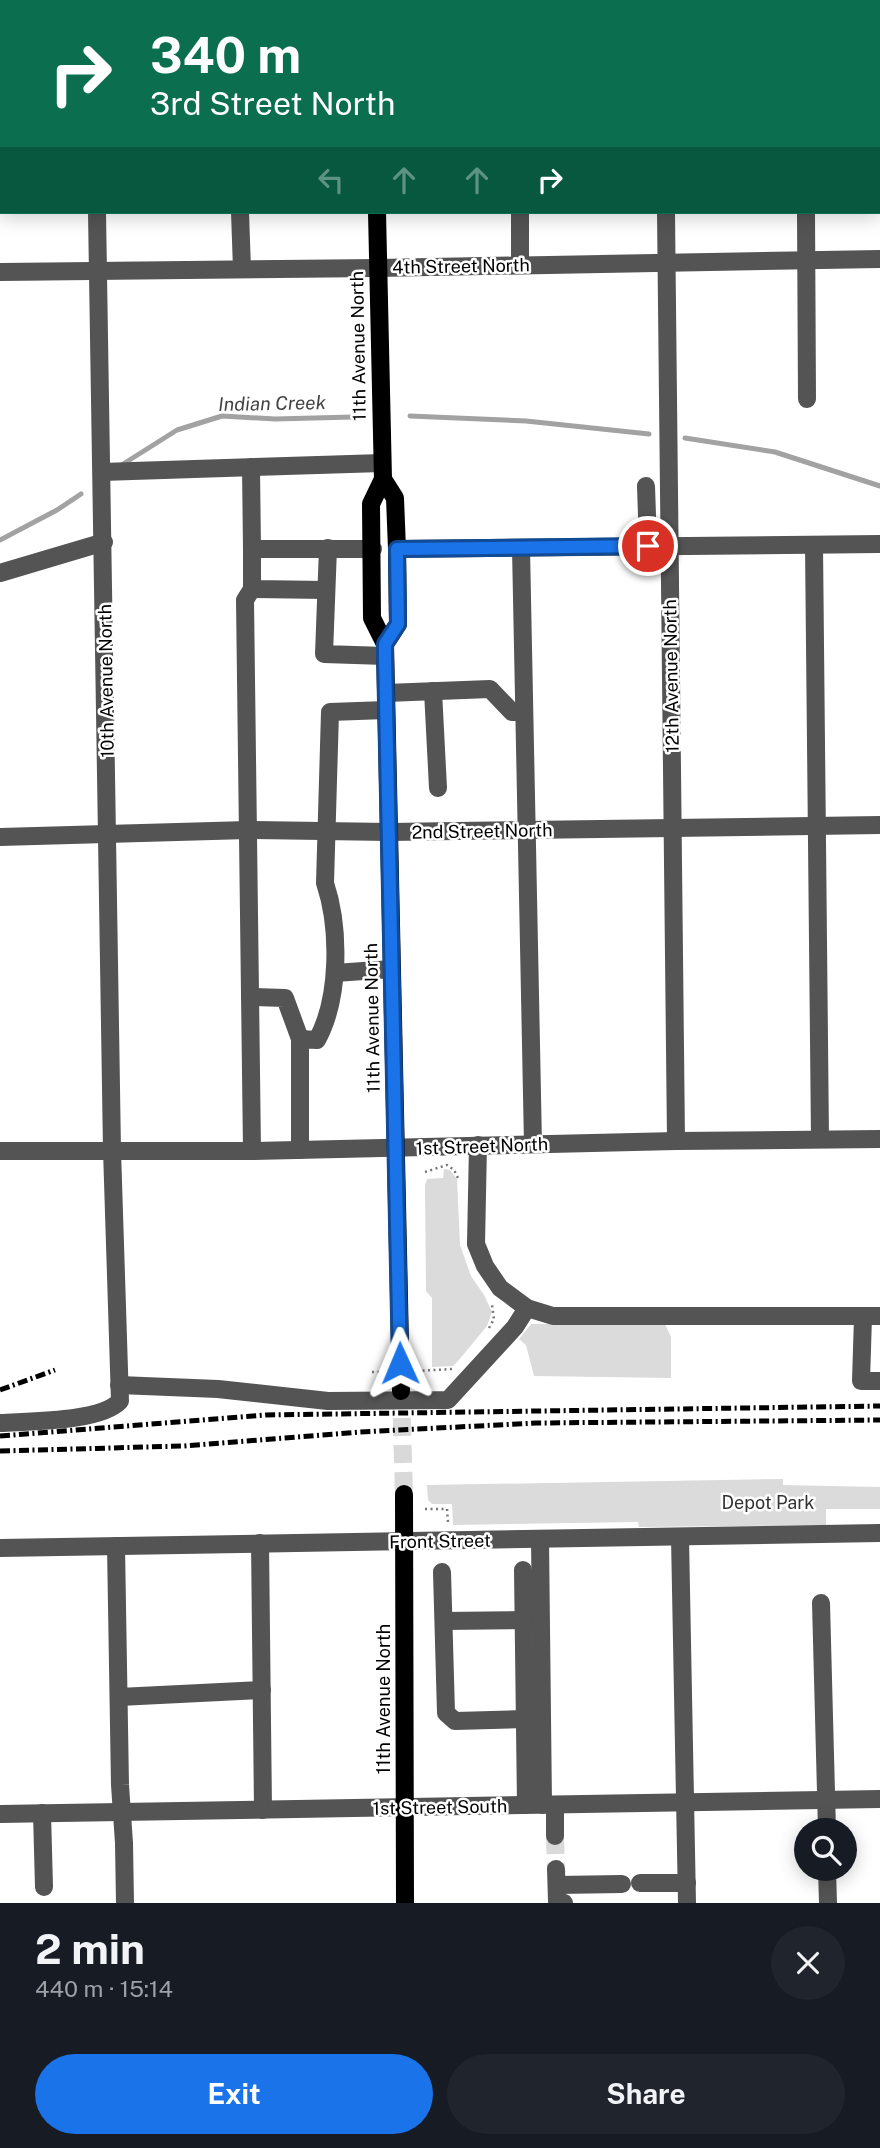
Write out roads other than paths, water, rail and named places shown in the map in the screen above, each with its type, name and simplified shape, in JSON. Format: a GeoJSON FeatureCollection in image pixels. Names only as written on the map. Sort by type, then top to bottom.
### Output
{"type":"FeatureCollection","features":[{"type":"Feature","properties":{"kind":"main road","name":"11th Avenue North"},"geometry":{"type":"LineString","coordinates":[[377,214],[383,471],[395,499],[397,549],[398,624],[385,650]]}},
{"type":"Feature","properties":{"kind":"main road","name":"11th Avenue North"},"geometry":{"type":"LineString","coordinates":[[383,471],[371,504],[372,618],[385,650],[401,1391]]}},
{"type":"Feature","properties":{"kind":"main road","name":"11th Avenue North"},"geometry":{"type":"LineString","coordinates":[[404,1494],[405,1903]]}},
{"type":"Feature","properties":{"kind":"street","name":"10th Avenue North"},"geometry":{"type":"LineString","coordinates":[[97,214],[112,1150],[119,1385]]}},
{"type":"Feature","properties":{"kind":"street"},"geometry":{"type":"LineString","coordinates":[[240,214],[242,269]]}},
{"type":"Feature","properties":{"kind":"street"},"geometry":{"type":"LineString","coordinates":[[520,214],[520,264]]}},
{"type":"Feature","properties":{"kind":"street","name":"12th Avenue North"},"geometry":{"type":"LineString","coordinates":[[666,214],[676,1141]]}},
{"type":"Feature","properties":{"kind":"street"},"geometry":{"type":"LineString","coordinates":[[806,214],[807,399]]}},
{"type":"Feature","properties":{"kind":"street","name":"4th Street North"},"geometry":{"type":"LineString","coordinates":[[0,272],[880,259]]}},
{"type":"Feature","properties":{"kind":"street"},"geometry":{"type":"LineString","coordinates":[[251,467],[252,589],[245,600],[252,1151]]}},
{"type":"Feature","properties":{"kind":"street"},"geometry":{"type":"LineString","coordinates":[[102,472],[251,467],[383,471]]}},
{"type":"Feature","properties":{"kind":"street"},"geometry":{"type":"LineString","coordinates":[[646,486],[648,546]]}},
{"type":"Feature","properties":{"kind":"street"},"geometry":{"type":"LineString","coordinates":[[0,573],[104,542]]}},
{"type":"Feature","properties":{"kind":"street"},"geometry":{"type":"LineString","coordinates":[[814,544],[820,1139]]}},
{"type":"Feature","properties":{"kind":"street"},"geometry":{"type":"LineString","coordinates":[[397,549],[880,544]]}},
{"type":"Feature","properties":{"kind":"street"},"geometry":{"type":"LineString","coordinates":[[328,548],[324,654],[385,650]]}},
{"type":"Feature","properties":{"kind":"street"},"geometry":{"type":"LineString","coordinates":[[521,548],[533,1144]]}},
{"type":"Feature","properties":{"kind":"street"},"geometry":{"type":"LineString","coordinates":[[252,549],[373,549]]}},
{"type":"Feature","properties":{"kind":"street"},"geometry":{"type":"LineString","coordinates":[[252,589],[326,590]]}},
{"type":"Feature","properties":{"kind":"street"},"geometry":{"type":"LineString","coordinates":[[300,1040],[317,1040],[327,1022],[335,973],[332,905],[325,883],[330,712],[433,691],[490,689],[512,712],[524,712]]}},
{"type":"Feature","properties":{"kind":"street"},"geometry":{"type":"LineString","coordinates":[[433,691],[438,788]]}},
{"type":"Feature","properties":{"kind":"street","name":"2nd Street North"},"geometry":{"type":"LineString","coordinates":[[0,837],[248,830],[389,832],[880,825]]}},
{"type":"Feature","properties":{"kind":"street"},"geometry":{"type":"LineString","coordinates":[[335,973],[392,969]]}},
{"type":"Feature","properties":{"kind":"street"},"geometry":{"type":"LineString","coordinates":[[250,997],[285,998],[300,1040],[300,1150]]}},
{"type":"Feature","properties":{"kind":"street","name":"1st Street North"},"geometry":{"type":"LineString","coordinates":[[0,1151],[252,1151],[880,1139]]}},
{"type":"Feature","properties":{"kind":"street"},"geometry":{"type":"LineString","coordinates":[[478,1145],[476,1244],[485,1266],[500,1288],[527,1308],[552,1316],[872,1316],[861,1381],[880,1381]]}},
{"type":"Feature","properties":{"kind":"street"},"geometry":{"type":"LineString","coordinates":[[0,1423],[74,1419],[114,1408],[120,1401],[119,1385],[218,1389],[328,1401],[448,1400],[515,1327],[527,1308]]}},
{"type":"Feature","properties":{"kind":"street","name":"Front Street"},"geometry":{"type":"LineString","coordinates":[[0,1548],[880,1534]]}},
{"type":"Feature","properties":{"kind":"street"},"geometry":{"type":"LineString","coordinates":[[680,1537],[687,1903]]}},
{"type":"Feature","properties":{"kind":"street"},"geometry":{"type":"LineString","coordinates":[[540,1539],[541,1805]]}},
{"type":"Feature","properties":{"kind":"street"},"geometry":{"type":"LineString","coordinates":[[260,1543],[263,1810]]}},
{"type":"Feature","properties":{"kind":"street"},"geometry":{"type":"LineString","coordinates":[[116,1546],[125,1903]]}},
{"type":"Feature","properties":{"kind":"street"},"geometry":{"type":"LineString","coordinates":[[523,1570],[523,1719],[541,1805],[555,1836]]}},
{"type":"Feature","properties":{"kind":"street"},"geometry":{"type":"LineString","coordinates":[[442,1572],[446,1713],[455,1721],[523,1719]]}},
{"type":"Feature","properties":{"kind":"street"},"geometry":{"type":"LineString","coordinates":[[821,1603],[827,1818]]}},
{"type":"Feature","properties":{"kind":"street"},"geometry":{"type":"LineString","coordinates":[[443,1621],[523,1620]]}},
{"type":"Feature","properties":{"kind":"street"},"geometry":{"type":"LineString","coordinates":[[118,1697],[262,1689]]}},
{"type":"Feature","properties":{"kind":"street","name":"1st Street South"},"geometry":{"type":"LineString","coordinates":[[0,1814],[880,1799]]}},
{"type":"Feature","properties":{"kind":"street"},"geometry":{"type":"LineString","coordinates":[[42,1813],[44,1887]]}},
{"type":"Feature","properties":{"kind":"street"},"geometry":{"type":"LineString","coordinates":[[827,1881],[828,1903]]}},
{"type":"Feature","properties":{"kind":"street"},"geometry":{"type":"LineString","coordinates":[[558,1892],[631,1884],[687,1883]]}},
{"type":"Feature","properties":{"kind":"waterway","name":"Indian Creek"},"geometry":{"type":"LineString","coordinates":[[120,466],[177,430],[222,416],[275,419],[353,417]]}},
{"type":"Feature","properties":{"kind":"waterway","name":"Indian Creek"},"geometry":{"type":"LineString","coordinates":[[410,416],[526,421],[649,434]]}},
{"type":"Feature","properties":{"kind":"waterway","name":"Indian Creek"},"geometry":{"type":"LineString","coordinates":[[685,438],[775,452],[880,486]]}},
{"type":"Feature","properties":{"kind":"waterway","name":"Indian Creek"},"geometry":{"type":"LineString","coordinates":[[0,540],[81,494]]}},
{"type":"Feature","properties":{"kind":"tunnel"},"geometry":{"type":"LineString","coordinates":[[401,1391],[404,1494]]}},
{"type":"Feature","properties":{"kind":"tunnel"},"geometry":{"type":"LineString","coordinates":[[555,1836],[556,1869]]}},
{"type":"Feature","properties":{"kind":"railway"},"geometry":{"type":"LineString","coordinates":[[0,1390],[55,1370]]}},
{"type":"Feature","properties":{"kind":"railway"},"geometry":{"type":"LineString","coordinates":[[0,1436],[266,1415],[880,1406]]}},
{"type":"Feature","properties":{"kind":"railway"},"geometry":{"type":"LineString","coordinates":[[0,1451],[183,1446],[360,1432],[536,1423],[880,1420]]}},
{"type":"Feature","properties":{"kind":"park label","name":"Depot Park"},"geometry":{"type":"Point","coordinates":[768,1502]}}]}
